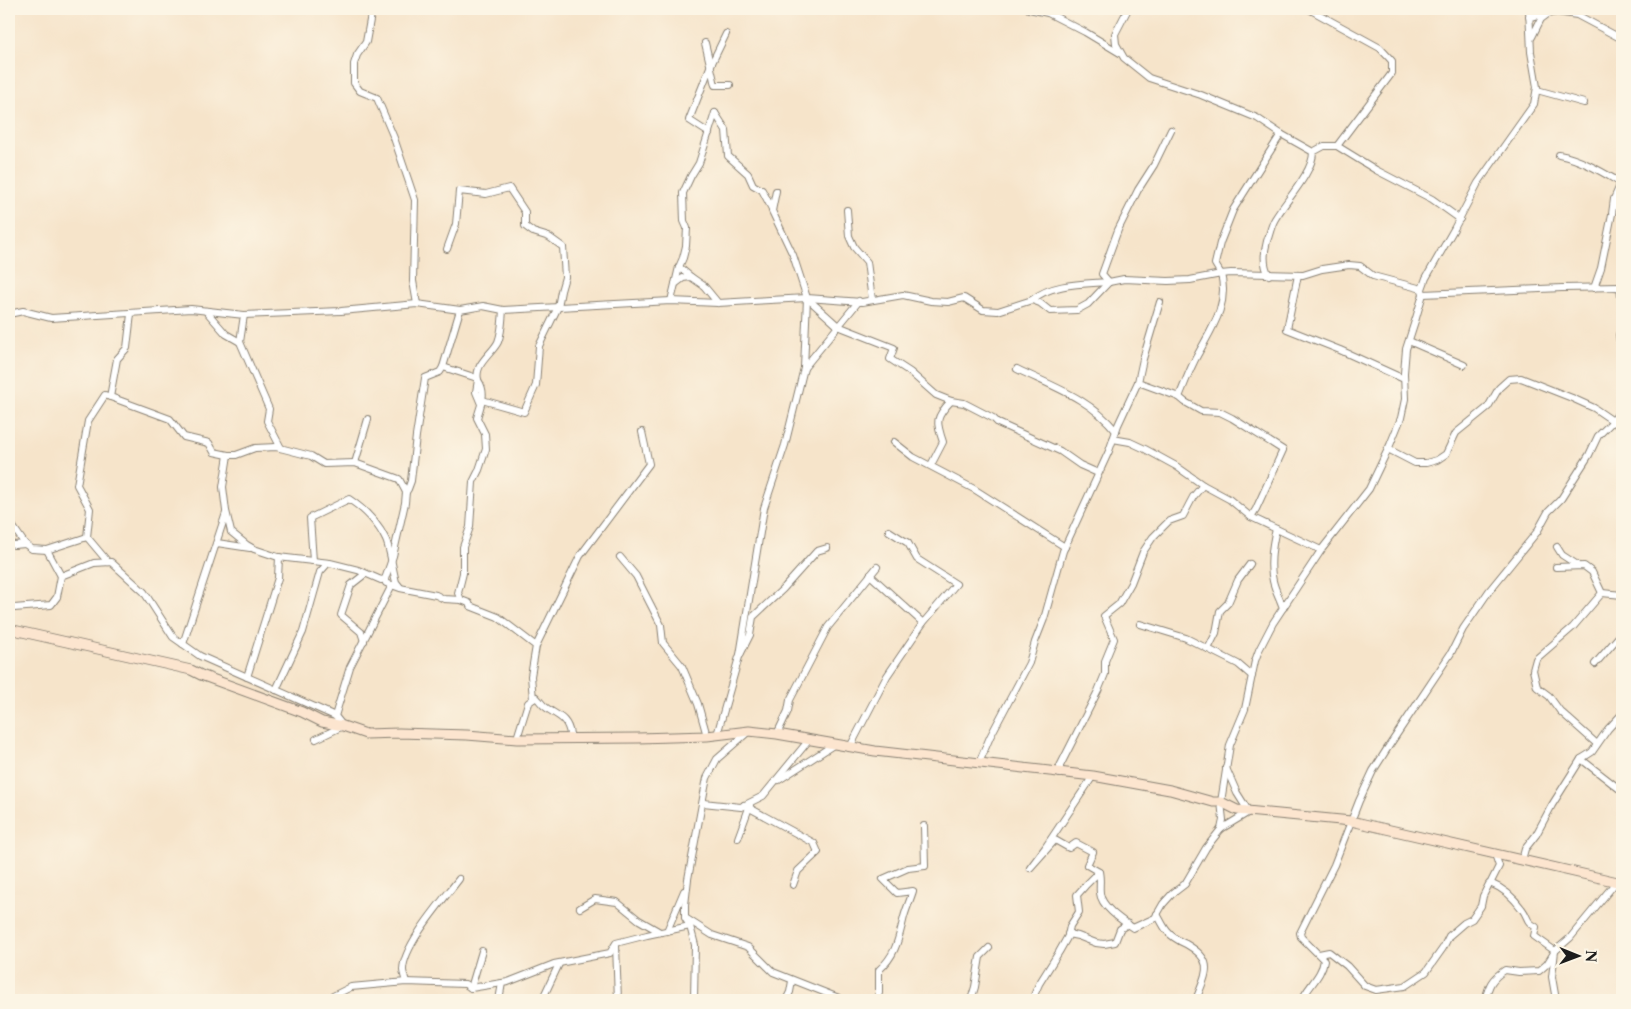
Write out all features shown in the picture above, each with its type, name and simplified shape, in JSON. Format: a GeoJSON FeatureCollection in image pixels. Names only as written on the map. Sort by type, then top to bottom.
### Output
{"type":"FeatureCollection","features":[{"type":"Feature","properties":{"kind":"street"},"geometry":{"type":"LineString","coordinates":[[372,9],[366,42],[357,55],[354,64],[354,83],[360,91],[377,98],[394,138],[415,200],[413,280],[416,304]]}},
{"type":"Feature","properties":{"kind":"street"},"geometry":{"type":"LineString","coordinates":[[1028,9],[1048,11],[1115,49],[1149,78],[1201,95],[1258,118],[1281,134],[1313,152]]}},
{"type":"Feature","properties":{"kind":"street"},"geometry":{"type":"LineString","coordinates":[[1122,55],[1116,44],[1114,34],[1128,9]]}},
{"type":"Feature","properties":{"kind":"street"},"geometry":{"type":"LineString","coordinates":[[1309,9],[1380,48],[1392,61],[1392,73],[1337,146]]}},
{"type":"Feature","properties":{"kind":"street"},"geometry":{"type":"LineString","coordinates":[[1221,829],[1223,820],[1221,802],[1230,745],[1245,709],[1255,661],[1273,623],[1321,550],[1369,489],[1388,449],[1403,409],[1406,349],[1422,292],[1432,267],[1482,176],[1531,110],[1536,98],[1537,80],[1531,52],[1529,9]]}},
{"type":"Feature","properties":{"kind":"street"},"geometry":{"type":"LineString","coordinates":[[1529,17],[1550,12],[1577,15],[1622,39]]}},
{"type":"Feature","properties":{"kind":"street"},"geometry":{"type":"LineString","coordinates":[[1531,39],[1541,19],[1550,12]]}},
{"type":"Feature","properties":{"kind":"street"},"geometry":{"type":"LineString","coordinates":[[709,133],[689,120],[710,67],[726,34]]}},
{"type":"Feature","properties":{"kind":"street"},"geometry":{"type":"LineString","coordinates":[[705,43],[715,85],[730,85]]}},
{"type":"Feature","properties":{"kind":"street"},"geometry":{"type":"LineString","coordinates":[[1537,90],[1584,103]]}},
{"type":"Feature","properties":{"kind":"street"},"geometry":{"type":"LineString","coordinates":[[671,301],[686,246],[687,228],[684,221],[684,193],[698,163],[715,113],[726,130],[728,156],[748,174],[753,185],[762,190],[772,209],[793,255],[807,298],[804,368],[785,445],[764,508],[740,655],[717,735]]}},
{"type":"Feature","properties":{"kind":"street"},"geometry":{"type":"LineString","coordinates":[[1109,282],[1102,274],[1118,230],[1171,130]]}},
{"type":"Feature","properties":{"kind":"street"},"geometry":{"type":"LineString","coordinates":[[1179,397],[1197,355],[1211,333],[1224,296],[1221,274],[1215,264],[1220,243],[1233,210],[1281,134]]}},
{"type":"Feature","properties":{"kind":"street"},"geometry":{"type":"LineString","coordinates":[[1313,152],[1324,146],[1337,146],[1376,170],[1432,199],[1460,219]]}},
{"type":"Feature","properties":{"kind":"street"},"geometry":{"type":"LineString","coordinates":[[1269,275],[1265,268],[1265,253],[1274,220],[1302,179],[1313,159],[1313,152]]}},
{"type":"Feature","properties":{"kind":"street"},"geometry":{"type":"LineString","coordinates":[[1559,155],[1568,157],[1622,181],[1614,199],[1601,268],[1594,288]]}},
{"type":"Feature","properties":{"kind":"street"},"geometry":{"type":"LineString","coordinates":[[447,249],[456,224],[459,191],[486,194],[509,188],[525,212],[525,226],[533,232],[550,237],[563,247],[565,277],[560,291],[558,307],[539,346],[536,385],[524,412],[482,402],[476,392],[477,376],[482,362],[498,342],[503,310]]}},
{"type":"Feature","properties":{"kind":"street"},"geometry":{"type":"LineString","coordinates":[[772,209],[776,192]]}},
{"type":"Feature","properties":{"kind":"street"},"geometry":{"type":"LineString","coordinates":[[847,210],[849,236],[854,247],[867,262],[872,300]]}},
{"type":"Feature","properties":{"kind":"street"},"geometry":{"type":"LineString","coordinates":[[9,314],[23,311],[51,318],[191,309],[244,315],[341,311],[416,304],[460,310],[482,306],[503,310],[671,301],[718,303],[807,298],[859,301],[903,295],[931,301],[948,302],[964,298],[983,310],[998,311],[1032,300],[1040,293],[1054,288],[1124,280],[1190,280],[1231,273],[1298,275],[1349,264],[1360,266],[1373,276],[1422,292],[1621,287],[1622,307]]}},
{"type":"Feature","properties":{"kind":"street"},"geometry":{"type":"LineString","coordinates":[[679,267],[704,286],[718,303]]}},
{"type":"Feature","properties":{"kind":"street"},"geometry":{"type":"LineString","coordinates":[[1298,275],[1287,329],[1340,350],[1404,379]]}},
{"type":"Feature","properties":{"kind":"street"},"geometry":{"type":"LineString","coordinates":[[675,284],[683,278],[691,277]]}},
{"type":"Feature","properties":{"kind":"street"},"geometry":{"type":"LineString","coordinates":[[1032,300],[1040,303],[1050,311],[1077,310],[1088,304],[1109,282]]}},
{"type":"Feature","properties":{"kind":"street"},"geometry":{"type":"LineString","coordinates":[[807,298],[838,326],[894,348],[890,359],[910,372],[936,395],[951,402],[964,403],[993,418],[998,423],[1060,451],[1080,465],[1098,473]]}},
{"type":"Feature","properties":{"kind":"street"},"geometry":{"type":"LineString","coordinates":[[804,368],[859,301]]}},
{"type":"Feature","properties":{"kind":"street"},"geometry":{"type":"LineString","coordinates":[[979,763],[990,737],[1030,663],[1065,547],[1098,473],[1110,451],[1116,431],[1138,382],[1143,358],[1160,302]]}},
{"type":"Feature","properties":{"kind":"street"},"geometry":{"type":"LineString","coordinates":[[384,579],[391,562],[406,492],[411,481],[425,378],[440,372],[443,368],[460,310]]}},
{"type":"Feature","properties":{"kind":"street"},"geometry":{"type":"LineString","coordinates":[[206,311],[226,334],[240,342]]}},
{"type":"Feature","properties":{"kind":"street"},"geometry":{"type":"LineString","coordinates":[[110,397],[117,359],[127,348],[131,314]]}},
{"type":"Feature","properties":{"kind":"street"},"geometry":{"type":"LineString","coordinates":[[244,315],[240,342],[269,409],[267,421],[281,448]]}},
{"type":"Feature","properties":{"kind":"street"},"geometry":{"type":"LineString","coordinates":[[1622,327],[1619,335],[1622,356]]}},
{"type":"Feature","properties":{"kind":"street"},"geometry":{"type":"LineString","coordinates":[[1409,341],[1464,365]]}},
{"type":"Feature","properties":{"kind":"street"},"geometry":{"type":"LineString","coordinates":[[443,368],[478,379]]}},
{"type":"Feature","properties":{"kind":"street"},"geometry":{"type":"LineString","coordinates":[[1017,369],[1082,400],[1105,417],[1116,431]]}},
{"type":"Feature","properties":{"kind":"street"},"geometry":{"type":"LineString","coordinates":[[1388,449],[1415,463],[1437,460],[1446,454],[1456,433],[1488,407],[1499,388],[1509,379],[1521,378],[1572,398],[1594,408],[1622,429]]}},
{"type":"Feature","properties":{"kind":"street"},"geometry":{"type":"LineString","coordinates":[[1138,382],[1179,397],[1184,402],[1201,411],[1220,412],[1283,450],[1260,502],[1251,516]]}},
{"type":"Feature","properties":{"kind":"street"},"geometry":{"type":"LineString","coordinates":[[108,562],[88,537],[90,509],[77,485],[88,421],[105,395],[170,419],[184,437],[209,443],[214,452],[228,455],[268,446],[281,448],[311,456],[324,464],[355,464],[400,479],[406,492]]}},
{"type":"Feature","properties":{"kind":"street"},"geometry":{"type":"LineString","coordinates":[[461,600],[458,593],[463,573],[463,547],[470,527],[474,482],[486,449],[485,434],[477,418],[482,402]]}},
{"type":"Feature","properties":{"kind":"street"},"geometry":{"type":"LineString","coordinates":[[931,465],[943,442],[937,427],[939,418],[951,402]]}},
{"type":"Feature","properties":{"kind":"street"},"geometry":{"type":"LineString","coordinates":[[1302,1000],[1323,967],[1324,960],[1301,937],[1300,933],[1334,865],[1373,771],[1408,715],[1451,653],[1463,629],[1489,591],[1537,532],[1548,512],[1561,499],[1598,436],[1613,421],[1621,410],[1622,404]]}},
{"type":"Feature","properties":{"kind":"street"},"geometry":{"type":"LineString","coordinates":[[355,464],[368,419]]}},
{"type":"Feature","properties":{"kind":"street"},"geometry":{"type":"LineString","coordinates":[[533,699],[532,676],[536,646],[580,556],[649,464],[642,432]]}},
{"type":"Feature","properties":{"kind":"street"},"geometry":{"type":"LineString","coordinates":[[1113,439],[1130,442],[1176,466],[1202,485],[1229,499],[1251,516],[1321,550]]}},
{"type":"Feature","properties":{"kind":"street"},"geometry":{"type":"LineString","coordinates":[[894,442],[913,457],[974,489],[1065,547]]}},
{"type":"Feature","properties":{"kind":"street"},"geometry":{"type":"LineString","coordinates":[[228,455],[223,486],[231,532],[254,549]]}},
{"type":"Feature","properties":{"kind":"street"},"geometry":{"type":"LineString","coordinates":[[1060,774],[1060,766],[1098,692],[1105,674],[1105,661],[1114,639],[1104,616],[1119,604],[1131,583],[1143,552],[1153,537],[1169,520],[1183,516],[1202,485]]}},
{"type":"Feature","properties":{"kind":"street"},"geometry":{"type":"LineString","coordinates":[[313,561],[310,518],[350,498],[363,508],[387,541],[396,582],[400,588]]}},
{"type":"Feature","properties":{"kind":"street"},"geometry":{"type":"LineString","coordinates":[[183,644],[226,512]]}},
{"type":"Feature","properties":{"kind":"street"},"geometry":{"type":"LineString","coordinates":[[9,521],[25,544],[32,549],[47,550],[88,537]]}},
{"type":"Feature","properties":{"kind":"street"},"geometry":{"type":"LineString","coordinates":[[1276,529],[1271,565],[1273,581],[1283,608]]}},
{"type":"Feature","properties":{"kind":"street"},"geometry":{"type":"LineString","coordinates":[[850,747],[887,676],[923,623],[956,584],[917,559],[908,543],[889,531]]}},
{"type":"Feature","properties":{"kind":"street"},"geometry":{"type":"LineString","coordinates":[[217,542],[254,549],[279,558],[328,563],[381,580],[384,579]]}},
{"type":"Feature","properties":{"kind":"street"},"geometry":{"type":"LineString","coordinates":[[9,543],[14,545],[25,544]]}},
{"type":"Feature","properties":{"kind":"street"},"geometry":{"type":"LineString","coordinates":[[1557,547],[1562,555],[1577,565]]}},
{"type":"Feature","properties":{"kind":"street"},"geometry":{"type":"LineString","coordinates":[[740,655],[750,635],[753,617],[783,589],[817,550],[827,548]]}},
{"type":"Feature","properties":{"kind":"street"},"geometry":{"type":"LineString","coordinates":[[9,606],[14,608],[51,605],[57,597],[61,576],[47,550]]}},
{"type":"Feature","properties":{"kind":"street"},"geometry":{"type":"LineString","coordinates":[[620,557],[636,576],[661,625],[663,643],[682,666],[698,704],[707,736]]}},
{"type":"Feature","properties":{"kind":"street"},"geometry":{"type":"LineString","coordinates":[[247,677],[278,578],[279,558]]}},
{"type":"Feature","properties":{"kind":"street"},"geometry":{"type":"LineString","coordinates":[[61,576],[94,563],[111,562],[144,592],[173,637],[200,656],[335,716],[343,726]]}},
{"type":"Feature","properties":{"kind":"street"},"geometry":{"type":"LineString","coordinates":[[276,690],[302,632],[320,572],[328,563]]}},
{"type":"Feature","properties":{"kind":"street"},"geometry":{"type":"LineString","coordinates":[[1208,649],[1216,633],[1220,611],[1228,602],[1238,580],[1250,564]]}},
{"type":"Feature","properties":{"kind":"street"},"geometry":{"type":"LineString","coordinates":[[1556,567],[1584,566],[1592,572],[1602,593]]}},
{"type":"Feature","properties":{"kind":"street"},"geometry":{"type":"LineString","coordinates":[[777,734],[788,711],[790,700],[828,627],[877,567]]}},
{"type":"Feature","properties":{"kind":"street"},"geometry":{"type":"LineString","coordinates":[[364,640],[361,632],[341,615],[351,585],[366,574]]}},
{"type":"Feature","properties":{"kind":"street"},"geometry":{"type":"LineString","coordinates":[[870,575],[923,623]]}},
{"type":"Feature","properties":{"kind":"street"},"geometry":{"type":"LineString","coordinates":[[384,579],[386,583],[400,588],[436,594],[444,599],[461,600],[469,603],[470,606],[498,617],[536,646]]}},
{"type":"Feature","properties":{"kind":"street"},"geometry":{"type":"LineString","coordinates":[[335,716],[350,667],[392,585]]}},
{"type":"Feature","properties":{"kind":"street"},"geometry":{"type":"LineString","coordinates":[[1602,593],[1622,595]]}},
{"type":"Feature","properties":{"kind":"street"},"geometry":{"type":"LineString","coordinates":[[1597,744],[1560,711],[1549,696],[1538,687],[1533,670],[1536,659],[1573,627],[1602,593]]}},
{"type":"Feature","properties":{"kind":"street"},"geometry":{"type":"LineString","coordinates":[[1140,624],[1186,638],[1238,664],[1252,676]]}},
{"type":"Feature","properties":{"kind":"street"},"geometry":{"type":"LineString","coordinates":[[9,629],[191,670],[302,712],[322,722],[343,726],[366,734],[428,734],[516,739],[707,736],[749,731],[777,734],[875,751],[1060,774],[1093,776],[1170,790],[1213,802],[1221,802],[1237,810],[1351,822],[1620,882],[1570,938],[1555,951],[1547,964],[1539,971],[1519,972],[1504,970],[1490,983],[1485,1000]]}},
{"type":"Feature","properties":{"kind":"street"},"geometry":{"type":"LineString","coordinates":[[1594,664],[1622,633]]}},
{"type":"Feature","properties":{"kind":"street"},"geometry":{"type":"LineString","coordinates":[[518,735],[528,703],[536,697],[545,706],[557,713],[568,725],[570,734]]}},
{"type":"Feature","properties":{"kind":"street"},"geometry":{"type":"LineString","coordinates":[[1522,860],[1525,849],[1536,835],[1581,759],[1592,752],[1622,714]]}},
{"type":"Feature","properties":{"kind":"street"},"geometry":{"type":"LineString","coordinates":[[316,739],[343,726]]}},
{"type":"Feature","properties":{"kind":"street"},"geometry":{"type":"LineString","coordinates":[[694,1000],[694,945],[690,926],[685,918],[685,905],[687,883],[707,778],[712,767],[726,750],[749,731]]}},
{"type":"Feature","properties":{"kind":"street"},"geometry":{"type":"LineString","coordinates":[[703,803],[741,807],[748,805],[763,796],[809,740]]}},
{"type":"Feature","properties":{"kind":"street"},"geometry":{"type":"LineString","coordinates":[[774,783],[835,744]]}},
{"type":"Feature","properties":{"kind":"street"},"geometry":{"type":"LineString","coordinates":[[1581,759],[1622,791]]}},
{"type":"Feature","properties":{"kind":"street"},"geometry":{"type":"LineString","coordinates":[[1226,768],[1237,793],[1249,812]]}},
{"type":"Feature","properties":{"kind":"street"},"geometry":{"type":"LineString","coordinates":[[1093,776],[1030,868],[1055,840],[1069,848],[1076,843],[1093,852],[1087,865],[1099,872],[1101,878],[1100,895],[1121,921],[1133,928],[1155,918],[1172,894],[1185,884],[1206,848],[1221,829],[1249,812]]}},
{"type":"Feature","properties":{"kind":"street"},"geometry":{"type":"LineString","coordinates":[[738,838],[748,805]]}},
{"type":"Feature","properties":{"kind":"street"},"geometry":{"type":"LineString","coordinates":[[748,805],[814,843],[818,852],[798,871],[793,885]]}},
{"type":"Feature","properties":{"kind":"street"},"geometry":{"type":"LineString","coordinates":[[876,1000],[879,993],[879,970],[886,964],[899,940],[903,920],[913,891],[897,893],[883,879],[908,868],[925,866],[924,826]]}},
{"type":"Feature","properties":{"kind":"street"},"geometry":{"type":"LineString","coordinates":[[1492,884],[1491,882],[1499,866],[1496,854]]}},
{"type":"Feature","properties":{"kind":"street"},"geometry":{"type":"LineString","coordinates":[[1032,1000],[1079,912],[1077,895],[1099,872]]}},
{"type":"Feature","properties":{"kind":"street"},"geometry":{"type":"LineString","coordinates":[[406,982],[402,970],[407,954],[418,932],[459,879]]}},
{"type":"Feature","properties":{"kind":"street"},"geometry":{"type":"LineString","coordinates":[[663,932],[687,883]]}},
{"type":"Feature","properties":{"kind":"street"},"geometry":{"type":"LineString","coordinates":[[1319,954],[1329,952],[1347,966],[1364,986],[1376,990],[1405,986],[1426,972],[1449,936],[1472,919],[1481,906],[1483,896],[1489,884],[1492,884]]}},
{"type":"Feature","properties":{"kind":"street"},"geometry":{"type":"LineString","coordinates":[[1492,884],[1504,890],[1522,910],[1529,924],[1536,928],[1534,936],[1555,951]]}},
{"type":"Feature","properties":{"kind":"street"},"geometry":{"type":"LineString","coordinates":[[580,908],[595,899],[617,902],[639,920],[663,932]]}},
{"type":"Feature","properties":{"kind":"street"},"geometry":{"type":"LineString","coordinates":[[1157,914],[1166,930],[1201,954],[1206,960],[1206,971],[1196,1000]]}},
{"type":"Feature","properties":{"kind":"street"},"geometry":{"type":"LineString","coordinates":[[685,918],[712,935],[748,947],[773,972],[829,998],[844,1000]]}},
{"type":"Feature","properties":{"kind":"street"},"geometry":{"type":"LineString","coordinates":[[1068,934],[1104,944],[1115,942],[1120,929],[1128,924]]}},
{"type":"Feature","properties":{"kind":"street"},"geometry":{"type":"LineString","coordinates":[[325,1000],[351,987],[406,982],[465,984],[471,988],[502,983],[559,964],[610,953],[616,943],[690,926]]}},
{"type":"Feature","properties":{"kind":"street"},"geometry":{"type":"LineString","coordinates":[[616,943],[618,1000]]}},
{"type":"Feature","properties":{"kind":"street"},"geometry":{"type":"LineString","coordinates":[[971,1000],[980,957],[989,948]]}},
{"type":"Feature","properties":{"kind":"street"},"geometry":{"type":"LineString","coordinates":[[471,988],[482,951]]}},
{"type":"Feature","properties":{"kind":"street"},"geometry":{"type":"LineString","coordinates":[[1555,951],[1552,977],[1556,1000]]}},
{"type":"Feature","properties":{"kind":"street"},"geometry":{"type":"LineString","coordinates":[[542,1000],[559,964]]}},
{"type":"Feature","properties":{"kind":"street"},"geometry":{"type":"LineString","coordinates":[[786,1000],[792,981]]}},
{"type":"Feature","properties":{"kind":"street"},"geometry":{"type":"LineString","coordinates":[[498,1000],[502,983]]}}]}
